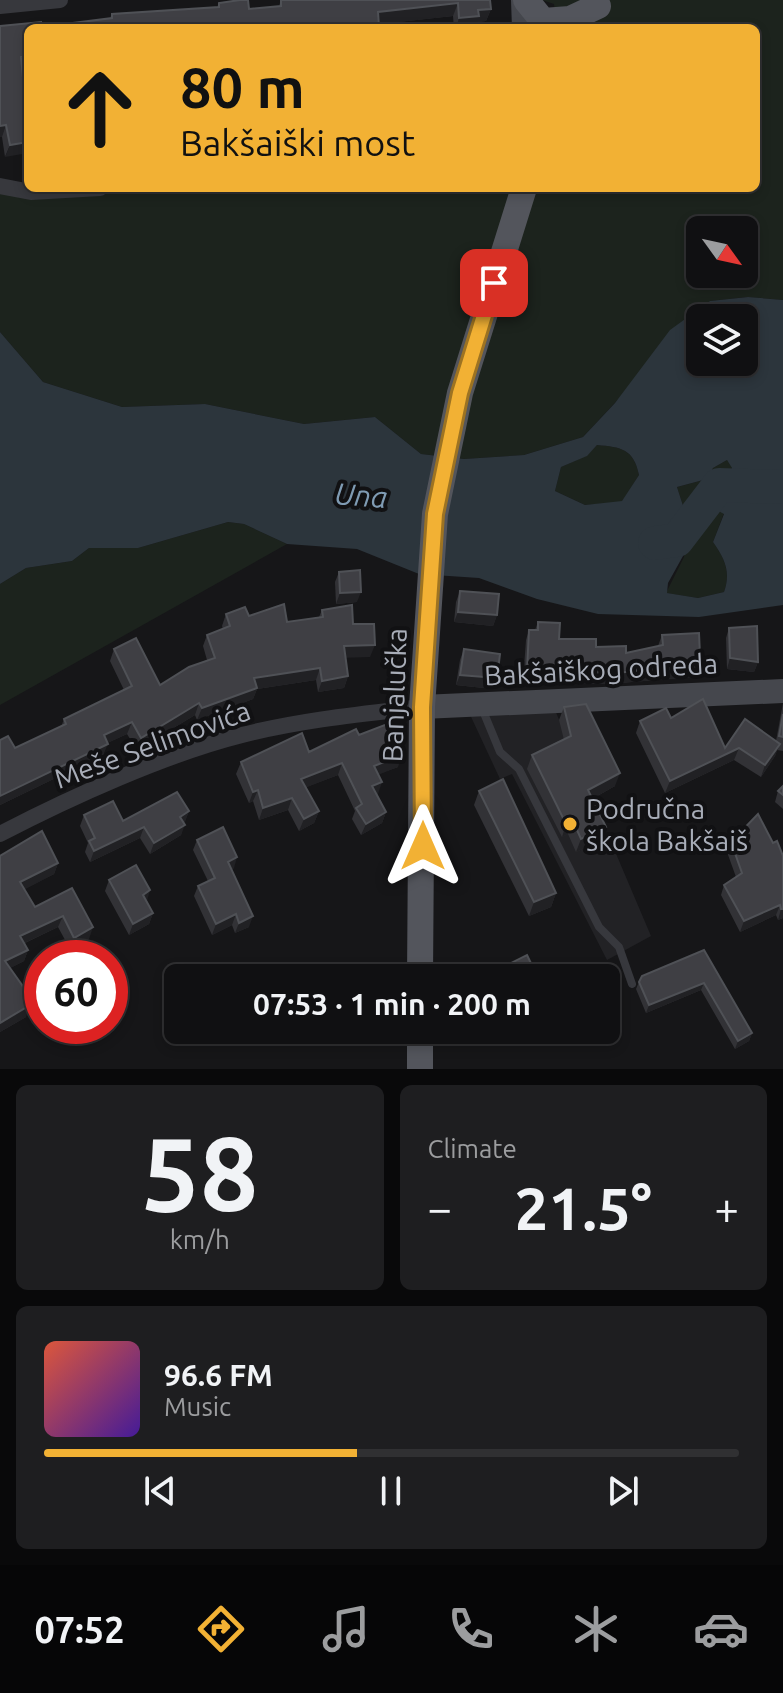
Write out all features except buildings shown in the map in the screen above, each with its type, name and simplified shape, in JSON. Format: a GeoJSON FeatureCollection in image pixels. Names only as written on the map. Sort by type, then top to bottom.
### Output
{"type":"FeatureCollection","features":[{"type":"Feature","properties":{"kind":"main road"},"geometry":{"type":"LineString","coordinates":[[524,0],[543,21],[556,22],[595,11]]}},
{"type":"Feature","properties":{"kind":"main road","name":"Banjalučka"},"geometry":{"type":"LineString","coordinates":[[420,964],[422,707],[435,514],[460,393],[523,192]]}},
{"type":"Feature","properties":{"kind":"main road"},"geometry":{"type":"LineString","coordinates":[[420,1044],[420,1069]]}},
{"type":"Feature","properties":{"kind":"street"},"geometry":{"type":"LineString","coordinates":[[0,6],[60,0]]}},
{"type":"Feature","properties":{"kind":"street"},"geometry":{"type":"LineString","coordinates":[[524,0],[524,24]]}},
{"type":"Feature","properties":{"kind":"street"},"geometry":{"type":"LineString","coordinates":[[0,186],[24,191]]}},
{"type":"Feature","properties":{"kind":"street","name":"Bakšaiškog odreda"},"geometry":{"type":"LineString","coordinates":[[422,707],[783,691]]}},
{"type":"Feature","properties":{"kind":"street","name":"Meše Selimovića"},"geometry":{"type":"LineString","coordinates":[[0,834],[82,795],[239,736],[296,723],[422,707]]}},
{"type":"Feature","properties":{"kind":"lane"},"geometry":{"type":"LineString","coordinates":[[481,705],[500,752],[519,769],[599,927],[619,947],[632,984]]}},
{"type":"Feature","properties":{"kind":"shaded area"},"geometry":{"type":"Polygon","coordinates":[[[542,0],[783,0],[783,300],[748,297],[686,304],[686,327],[583,437],[524,455],[464,459],[421,454],[375,417],[304,424],[205,404],[122,407],[43,382],[0,332],[0,186],[24,186],[24,192],[760,192],[760,24],[589,24],[597,7],[555,12],[554,4],[542,0]]]}},
{"type":"Feature","properties":{"kind":"shaded area"},"geometry":{"type":"Polygon","coordinates":[[[597,445],[625,451],[637,466],[639,475],[622,502],[585,505],[555,491],[561,467],[586,456],[597,445]]]}},
{"type":"Feature","properties":{"kind":"shaded area"},"geometry":{"type":"Polygon","coordinates":[[[727,460],[732,467],[724,513],[713,542],[726,566],[724,592],[698,598],[666,593],[684,557],[686,515],[677,487],[707,479],[713,468],[727,460]]]}},
{"type":"Feature","properties":{"kind":"shaded area"},"geometry":{"type":"Polygon","coordinates":[[[228,522],[244,524],[287,544],[0,705],[0,584],[26,568],[72,561],[89,548],[138,548],[228,522]]]}},
{"type":"Feature","properties":{"kind":"shaded area","name":"Područna škola Bakšaiš"},"geometry":{"type":"Polygon","coordinates":[[[552,703],[651,936],[607,960],[512,774],[500,779],[466,706],[552,703]]]}},
{"type":"Feature","properties":{"kind":"water"},"geometry":{"type":"Polygon","coordinates":[[[748,297],[783,300],[783,605],[699,617],[598,614],[537,599],[479,578],[419,574],[357,549],[287,544],[244,524],[228,522],[138,548],[89,548],[72,561],[26,568],[0,584],[0,332],[43,382],[122,407],[205,404],[304,424],[375,417],[421,454],[464,459],[524,455],[583,437],[615,403],[670,330],[686,318],[686,376],[758,376],[758,304],[706,304],[748,297]],[[597,445],[587,456],[561,467],[555,491],[585,505],[622,501],[639,475],[637,466],[625,451],[597,445]],[[727,460],[713,468],[707,479],[677,487],[686,515],[698,529],[668,583],[667,593],[698,598],[724,592],[726,566],[713,542],[724,514],[711,507],[732,468],[727,460]]]}},
{"type":"Feature","properties":{"kind":"waterway","name":"Una"},"geometry":{"type":"LineString","coordinates":[[655,543],[677,540],[719,485],[783,487]]}},
{"type":"Feature","properties":{"kind":"place","name":"Područna škola Bakšaiš"},"geometry":{"type":"Point","coordinates":[570,824]}},
{"type":"Feature","properties":{"kind":"route"},"geometry":{"type":"LineString","coordinates":[[423,846],[422,707],[429,563],[435,514],[460,393],[494,283]]}}]}
